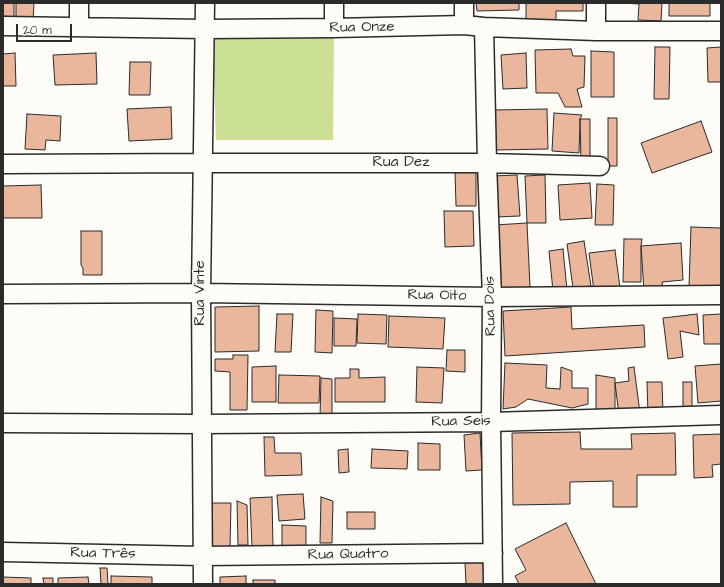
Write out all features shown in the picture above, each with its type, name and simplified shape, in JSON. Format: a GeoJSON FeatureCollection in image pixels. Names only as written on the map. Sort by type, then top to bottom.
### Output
{"type":"FeatureCollection","features":[{"type":"Feature","properties":{"kind":"street"},"geometry":{"type":"LineString","coordinates":[[79,27],[80,3]]}},
{"type":"Feature","properties":{"kind":"street","name":"Rua Vinte"},"geometry":{"type":"LineString","coordinates":[[203,584],[201,293],[205,3]]}},
{"type":"Feature","properties":{"kind":"street"},"geometry":{"type":"LineString","coordinates":[[334,3],[334,28]]}},
{"type":"Feature","properties":{"kind":"street"},"geometry":{"type":"LineString","coordinates":[[464,3],[464,25]]}},
{"type":"Feature","properties":{"kind":"street"},"geometry":{"type":"LineString","coordinates":[[596,3],[596,31]]}},
{"type":"Feature","properties":{"kind":"street","name":"Rua Onze"},"geometry":{"type":"LineString","coordinates":[[3,26],[204,29],[464,25],[596,31],[721,31]]}},
{"type":"Feature","properties":{"kind":"street","name":"Rua Dois"},"geometry":{"type":"LineString","coordinates":[[484,27],[492,297],[491,422],[493,584]]}},
{"type":"Feature","properties":{"kind":"street","name":"Rua Dez"},"geometry":{"type":"LineString","coordinates":[[3,164],[487,163],[600,166]]}},
{"type":"Feature","properties":{"kind":"street","name":"Rua Oito"},"geometry":{"type":"LineString","coordinates":[[3,294],[201,293],[492,297],[721,294]]}},
{"type":"Feature","properties":{"kind":"street","name":"Rua Seis"},"geometry":{"type":"LineString","coordinates":[[3,423],[201,424],[491,422],[721,415]]}},
{"type":"Feature","properties":{"kind":"street","name":"Rua Três"},"geometry":{"type":"LineString","coordinates":[[3,552],[202,556]]}},
{"type":"Feature","properties":{"kind":"street","name":"Rua Quatro"},"geometry":{"type":"LineString","coordinates":[[202,556],[493,553]]}},
{"type":"Feature","properties":{"kind":"green space"},"geometry":{"type":"Polygon","coordinates":[[[334,37],[333,140],[216,140],[213,39],[334,37]]]}},
{"type":"Feature","properties":{"kind":"building"},"geometry":{"type":"Polygon","coordinates":[[[3,3],[14,3],[14,17],[3,16],[3,3]]]}},
{"type":"Feature","properties":{"kind":"building"},"geometry":{"type":"Polygon","coordinates":[[[16,3],[34,3],[33,21],[16,21],[16,3]]]}},
{"type":"Feature","properties":{"kind":"building"},"geometry":{"type":"Polygon","coordinates":[[[476,3],[519,3],[519,10],[477,11],[476,3]]]}},
{"type":"Feature","properties":{"kind":"building"},"geometry":{"type":"Polygon","coordinates":[[[526,3],[583,3],[583,11],[556,11],[556,23],[526,23],[526,3]]]}},
{"type":"Feature","properties":{"kind":"building"},"geometry":{"type":"Polygon","coordinates":[[[621,3],[662,3],[661,21],[638,20],[639,4],[621,3]]]}},
{"type":"Feature","properties":{"kind":"building"},"geometry":{"type":"Polygon","coordinates":[[[669,3],[710,3],[710,16],[669,16],[669,3]]]}},
{"type":"Feature","properties":{"kind":"building"},"geometry":{"type":"Polygon","coordinates":[[[655,47],[670,47],[669,99],[654,99],[655,47]]]}},
{"type":"Feature","properties":{"kind":"building"},"geometry":{"type":"Polygon","coordinates":[[[721,47],[721,82],[708,82],[707,48],[721,47]]]}},
{"type":"Feature","properties":{"kind":"building"},"geometry":{"type":"Polygon","coordinates":[[[571,49],[573,56],[585,56],[584,87],[577,89],[582,107],[565,107],[558,93],[536,93],[535,50],[571,49]]]}},
{"type":"Feature","properties":{"kind":"building"},"geometry":{"type":"Polygon","coordinates":[[[591,51],[614,52],[614,97],[591,97],[591,51]]]}},
{"type":"Feature","properties":{"kind":"building"},"geometry":{"type":"Polygon","coordinates":[[[15,53],[16,86],[3,86],[3,54],[15,53]]]}},
{"type":"Feature","properties":{"kind":"building"},"geometry":{"type":"Polygon","coordinates":[[[96,53],[97,84],[55,85],[53,55],[96,53]]]}},
{"type":"Feature","properties":{"kind":"building"},"geometry":{"type":"Polygon","coordinates":[[[526,53],[527,88],[503,89],[501,55],[526,53]]]}},
{"type":"Feature","properties":{"kind":"building"},"geometry":{"type":"Polygon","coordinates":[[[130,62],[151,62],[150,95],[129,95],[130,62]]]}},
{"type":"Feature","properties":{"kind":"building"},"geometry":{"type":"Polygon","coordinates":[[[171,107],[172,139],[129,141],[127,109],[171,107]]]}},
{"type":"Feature","properties":{"kind":"building"},"geometry":{"type":"Polygon","coordinates":[[[547,109],[548,149],[496,150],[495,110],[547,109]]]}},
{"type":"Feature","properties":{"kind":"building"},"geometry":{"type":"Polygon","coordinates":[[[554,113],[582,115],[580,119],[579,153],[552,151],[554,113]]]}},
{"type":"Feature","properties":{"kind":"building"},"geometry":{"type":"Polygon","coordinates":[[[27,114],[61,116],[60,141],[46,140],[45,150],[25,149],[27,114]]]}},
{"type":"Feature","properties":{"kind":"building"},"geometry":{"type":"Polygon","coordinates":[[[608,118],[617,118],[617,166],[608,166],[608,118]]]}},
{"type":"Feature","properties":{"kind":"building"},"geometry":{"type":"Polygon","coordinates":[[[580,119],[590,119],[590,162],[581,162],[580,119]]]}},
{"type":"Feature","properties":{"kind":"building"},"geometry":{"type":"Polygon","coordinates":[[[701,121],[712,152],[652,173],[641,143],[701,121]]]}},
{"type":"Feature","properties":{"kind":"building"},"geometry":{"type":"Polygon","coordinates":[[[476,170],[476,206],[456,206],[455,171],[476,170]]]}},
{"type":"Feature","properties":{"kind":"building"},"geometry":{"type":"Polygon","coordinates":[[[517,175],[520,216],[495,217],[492,176],[517,175]]]}},
{"type":"Feature","properties":{"kind":"building"},"geometry":{"type":"Polygon","coordinates":[[[545,175],[546,223],[527,223],[525,176],[545,175]]]}},
{"type":"Feature","properties":{"kind":"building"},"geometry":{"type":"Polygon","coordinates":[[[590,183],[592,218],[560,220],[558,185],[590,183]]]}},
{"type":"Feature","properties":{"kind":"building"},"geometry":{"type":"Polygon","coordinates":[[[597,184],[614,185],[613,225],[595,225],[597,184]]]}},
{"type":"Feature","properties":{"kind":"building"},"geometry":{"type":"Polygon","coordinates":[[[41,185],[42,218],[3,218],[3,186],[41,185]]]}},
{"type":"Feature","properties":{"kind":"building"},"geometry":{"type":"Polygon","coordinates":[[[444,211],[473,211],[474,246],[445,247],[444,211]]]}},
{"type":"Feature","properties":{"kind":"building"},"geometry":{"type":"Polygon","coordinates":[[[527,223],[530,287],[498,289],[495,225],[527,223]]]}},
{"type":"Feature","properties":{"kind":"building"},"geometry":{"type":"Polygon","coordinates":[[[691,227],[721,228],[721,288],[689,287],[691,227]]]}},
{"type":"Feature","properties":{"kind":"building"},"geometry":{"type":"Polygon","coordinates":[[[81,231],[102,231],[102,275],[83,275],[83,268],[81,265],[81,231]]]}},
{"type":"Feature","properties":{"kind":"building"},"geometry":{"type":"Polygon","coordinates":[[[624,239],[642,239],[641,282],[623,282],[624,239]]]}},
{"type":"Feature","properties":{"kind":"building"},"geometry":{"type":"Polygon","coordinates":[[[584,241],[591,286],[573,288],[567,244],[584,241]]]}},
{"type":"Feature","properties":{"kind":"building"},"geometry":{"type":"Polygon","coordinates":[[[681,243],[683,280],[662,282],[663,290],[644,291],[641,246],[681,243]]]}},
{"type":"Feature","properties":{"kind":"building"},"geometry":{"type":"Polygon","coordinates":[[[563,249],[567,290],[553,291],[549,251],[563,249]]]}},
{"type":"Feature","properties":{"kind":"building"},"geometry":{"type":"Polygon","coordinates":[[[615,250],[620,288],[594,291],[589,253],[615,250]]]}},
{"type":"Feature","properties":{"kind":"building"},"geometry":{"type":"Polygon","coordinates":[[[259,306],[259,351],[215,352],[215,307],[259,306]]]}},
{"type":"Feature","properties":{"kind":"building"},"geometry":{"type":"Polygon","coordinates":[[[571,307],[572,329],[644,325],[645,347],[505,356],[503,311],[571,307]]]}},
{"type":"Feature","properties":{"kind":"building"},"geometry":{"type":"Polygon","coordinates":[[[316,310],[333,311],[332,353],[315,352],[316,310]]]}},
{"type":"Feature","properties":{"kind":"building"},"geometry":{"type":"Polygon","coordinates":[[[277,314],[293,314],[291,352],[275,352],[277,314]]]}},
{"type":"Feature","properties":{"kind":"building"},"geometry":{"type":"Polygon","coordinates":[[[358,314],[387,315],[386,344],[357,343],[358,314]]]}},
{"type":"Feature","properties":{"kind":"building"},"geometry":{"type":"Polygon","coordinates":[[[697,314],[699,335],[680,331],[683,357],[668,359],[663,318],[697,314]]]}},
{"type":"Feature","properties":{"kind":"building"},"geometry":{"type":"Polygon","coordinates":[[[721,314],[721,344],[704,344],[703,315],[721,314]]]}},
{"type":"Feature","properties":{"kind":"building"},"geometry":{"type":"Polygon","coordinates":[[[389,316],[445,318],[443,349],[388,347],[389,316]]]}},
{"type":"Feature","properties":{"kind":"building"},"geometry":{"type":"Polygon","coordinates":[[[334,318],[357,319],[356,346],[334,346],[334,318]]]}},
{"type":"Feature","properties":{"kind":"building"},"geometry":{"type":"Polygon","coordinates":[[[447,350],[465,350],[465,372],[446,371],[447,350]]]}},
{"type":"Feature","properties":{"kind":"building"},"geometry":{"type":"Polygon","coordinates":[[[233,355],[248,355],[247,410],[230,410],[230,372],[215,371],[215,359],[233,359],[233,355]]]}},
{"type":"Feature","properties":{"kind":"building"},"geometry":{"type":"Polygon","coordinates":[[[505,363],[547,365],[546,388],[560,389],[561,367],[572,371],[572,388],[588,388],[588,404],[572,408],[528,399],[516,407],[503,409],[505,363]]]}},
{"type":"Feature","properties":{"kind":"building"},"geometry":{"type":"Polygon","coordinates":[[[721,364],[721,401],[698,403],[695,366],[721,364]]]}},
{"type":"Feature","properties":{"kind":"building"},"geometry":{"type":"Polygon","coordinates":[[[276,366],[276,402],[252,402],[252,367],[276,366]]]}},
{"type":"Feature","properties":{"kind":"building"},"geometry":{"type":"Polygon","coordinates":[[[417,367],[444,368],[442,403],[416,402],[417,367]]]}},
{"type":"Feature","properties":{"kind":"building"},"geometry":{"type":"Polygon","coordinates":[[[634,367],[640,413],[619,415],[615,383],[629,381],[628,368],[634,367]]]}},
{"type":"Feature","properties":{"kind":"building"},"geometry":{"type":"Polygon","coordinates":[[[350,369],[359,369],[359,378],[385,377],[385,402],[335,402],[335,378],[350,378],[350,369]]]}},
{"type":"Feature","properties":{"kind":"building"},"geometry":{"type":"Polygon","coordinates":[[[279,375],[320,376],[319,403],[278,403],[279,375]]]}},
{"type":"Feature","properties":{"kind":"building"},"geometry":{"type":"Polygon","coordinates":[[[596,375],[615,378],[615,411],[596,411],[596,375]]]}},
{"type":"Feature","properties":{"kind":"building"},"geometry":{"type":"Polygon","coordinates":[[[321,378],[332,379],[332,419],[320,418],[321,378]]]}},
{"type":"Feature","properties":{"kind":"building"},"geometry":{"type":"Polygon","coordinates":[[[647,382],[662,382],[663,413],[648,414],[647,382]]]}},
{"type":"Feature","properties":{"kind":"building"},"geometry":{"type":"Polygon","coordinates":[[[683,382],[692,382],[692,410],[683,410],[683,382]]]}},
{"type":"Feature","properties":{"kind":"building"},"geometry":{"type":"Polygon","coordinates":[[[580,432],[581,449],[632,449],[631,434],[675,433],[676,475],[637,475],[637,507],[613,507],[613,481],[570,482],[570,504],[513,505],[512,433],[580,432]]]}},
{"type":"Feature","properties":{"kind":"building"},"geometry":{"type":"Polygon","coordinates":[[[480,433],[482,470],[466,471],[464,435],[480,433]]]}},
{"type":"Feature","properties":{"kind":"building"},"geometry":{"type":"Polygon","coordinates":[[[721,434],[721,464],[712,465],[713,477],[694,478],[693,435],[721,434]]]}},
{"type":"Feature","properties":{"kind":"building"},"geometry":{"type":"Polygon","coordinates":[[[264,437],[274,437],[275,453],[301,453],[302,475],[265,476],[264,437]]]}},
{"type":"Feature","properties":{"kind":"building"},"geometry":{"type":"Polygon","coordinates":[[[418,443],[440,444],[440,470],[418,470],[418,443]]]}},
{"type":"Feature","properties":{"kind":"building"},"geometry":{"type":"Polygon","coordinates":[[[348,449],[349,472],[339,473],[338,450],[348,449]]]}},
{"type":"Feature","properties":{"kind":"building"},"geometry":{"type":"Polygon","coordinates":[[[372,449],[408,451],[407,469],[371,468],[372,449]]]}},
{"type":"Feature","properties":{"kind":"building"},"geometry":{"type":"Polygon","coordinates":[[[303,494],[305,519],[279,521],[277,495],[303,494]]]}},
{"type":"Feature","properties":{"kind":"building"},"geometry":{"type":"Polygon","coordinates":[[[272,497],[273,547],[252,547],[250,498],[272,497]]]}},
{"type":"Feature","properties":{"kind":"building"},"geometry":{"type":"Polygon","coordinates":[[[321,497],[333,501],[332,543],[320,543],[321,497]]]}},
{"type":"Feature","properties":{"kind":"building"},"geometry":{"type":"Polygon","coordinates":[[[237,501],[247,505],[248,545],[238,545],[237,501]]]}},
{"type":"Feature","properties":{"kind":"building"},"geometry":{"type":"Polygon","coordinates":[[[212,503],[231,503],[230,547],[211,547],[212,503]]]}},
{"type":"Feature","properties":{"kind":"building"},"geometry":{"type":"Polygon","coordinates":[[[347,512],[375,512],[375,529],[347,529],[347,512]]]}},
{"type":"Feature","properties":{"kind":"building"},"geometry":{"type":"Polygon","coordinates":[[[566,523],[596,584],[519,584],[515,576],[526,570],[515,549],[566,523]]]}},
{"type":"Feature","properties":{"kind":"building"},"geometry":{"type":"Polygon","coordinates":[[[282,525],[306,526],[306,548],[282,548],[282,525]]]}},
{"type":"Feature","properties":{"kind":"building"},"geometry":{"type":"Polygon","coordinates":[[[483,562],[484,584],[466,584],[465,563],[483,562]]]}},
{"type":"Feature","properties":{"kind":"building"},"geometry":{"type":"Polygon","coordinates":[[[100,568],[107,568],[108,584],[101,584],[100,568]]]}},
{"type":"Feature","properties":{"kind":"building"},"geometry":{"type":"Polygon","coordinates":[[[111,576],[152,577],[152,584],[111,584],[111,576]]]}},
{"type":"Feature","properties":{"kind":"building"},"geometry":{"type":"Polygon","coordinates":[[[246,576],[246,584],[220,584],[220,577],[246,576]]]}},
{"type":"Feature","properties":{"kind":"building"},"geometry":{"type":"Polygon","coordinates":[[[3,577],[31,578],[31,584],[3,584],[3,577]]]}},
{"type":"Feature","properties":{"kind":"building"},"geometry":{"type":"Polygon","coordinates":[[[88,577],[89,584],[58,584],[58,578],[88,577]]]}},
{"type":"Feature","properties":{"kind":"building"},"geometry":{"type":"Polygon","coordinates":[[[43,578],[53,578],[53,584],[44,584],[43,578]]]}},
{"type":"Feature","properties":{"kind":"building"},"geometry":{"type":"Polygon","coordinates":[[[253,580],[275,580],[275,584],[253,584],[253,580]]]}}]}
